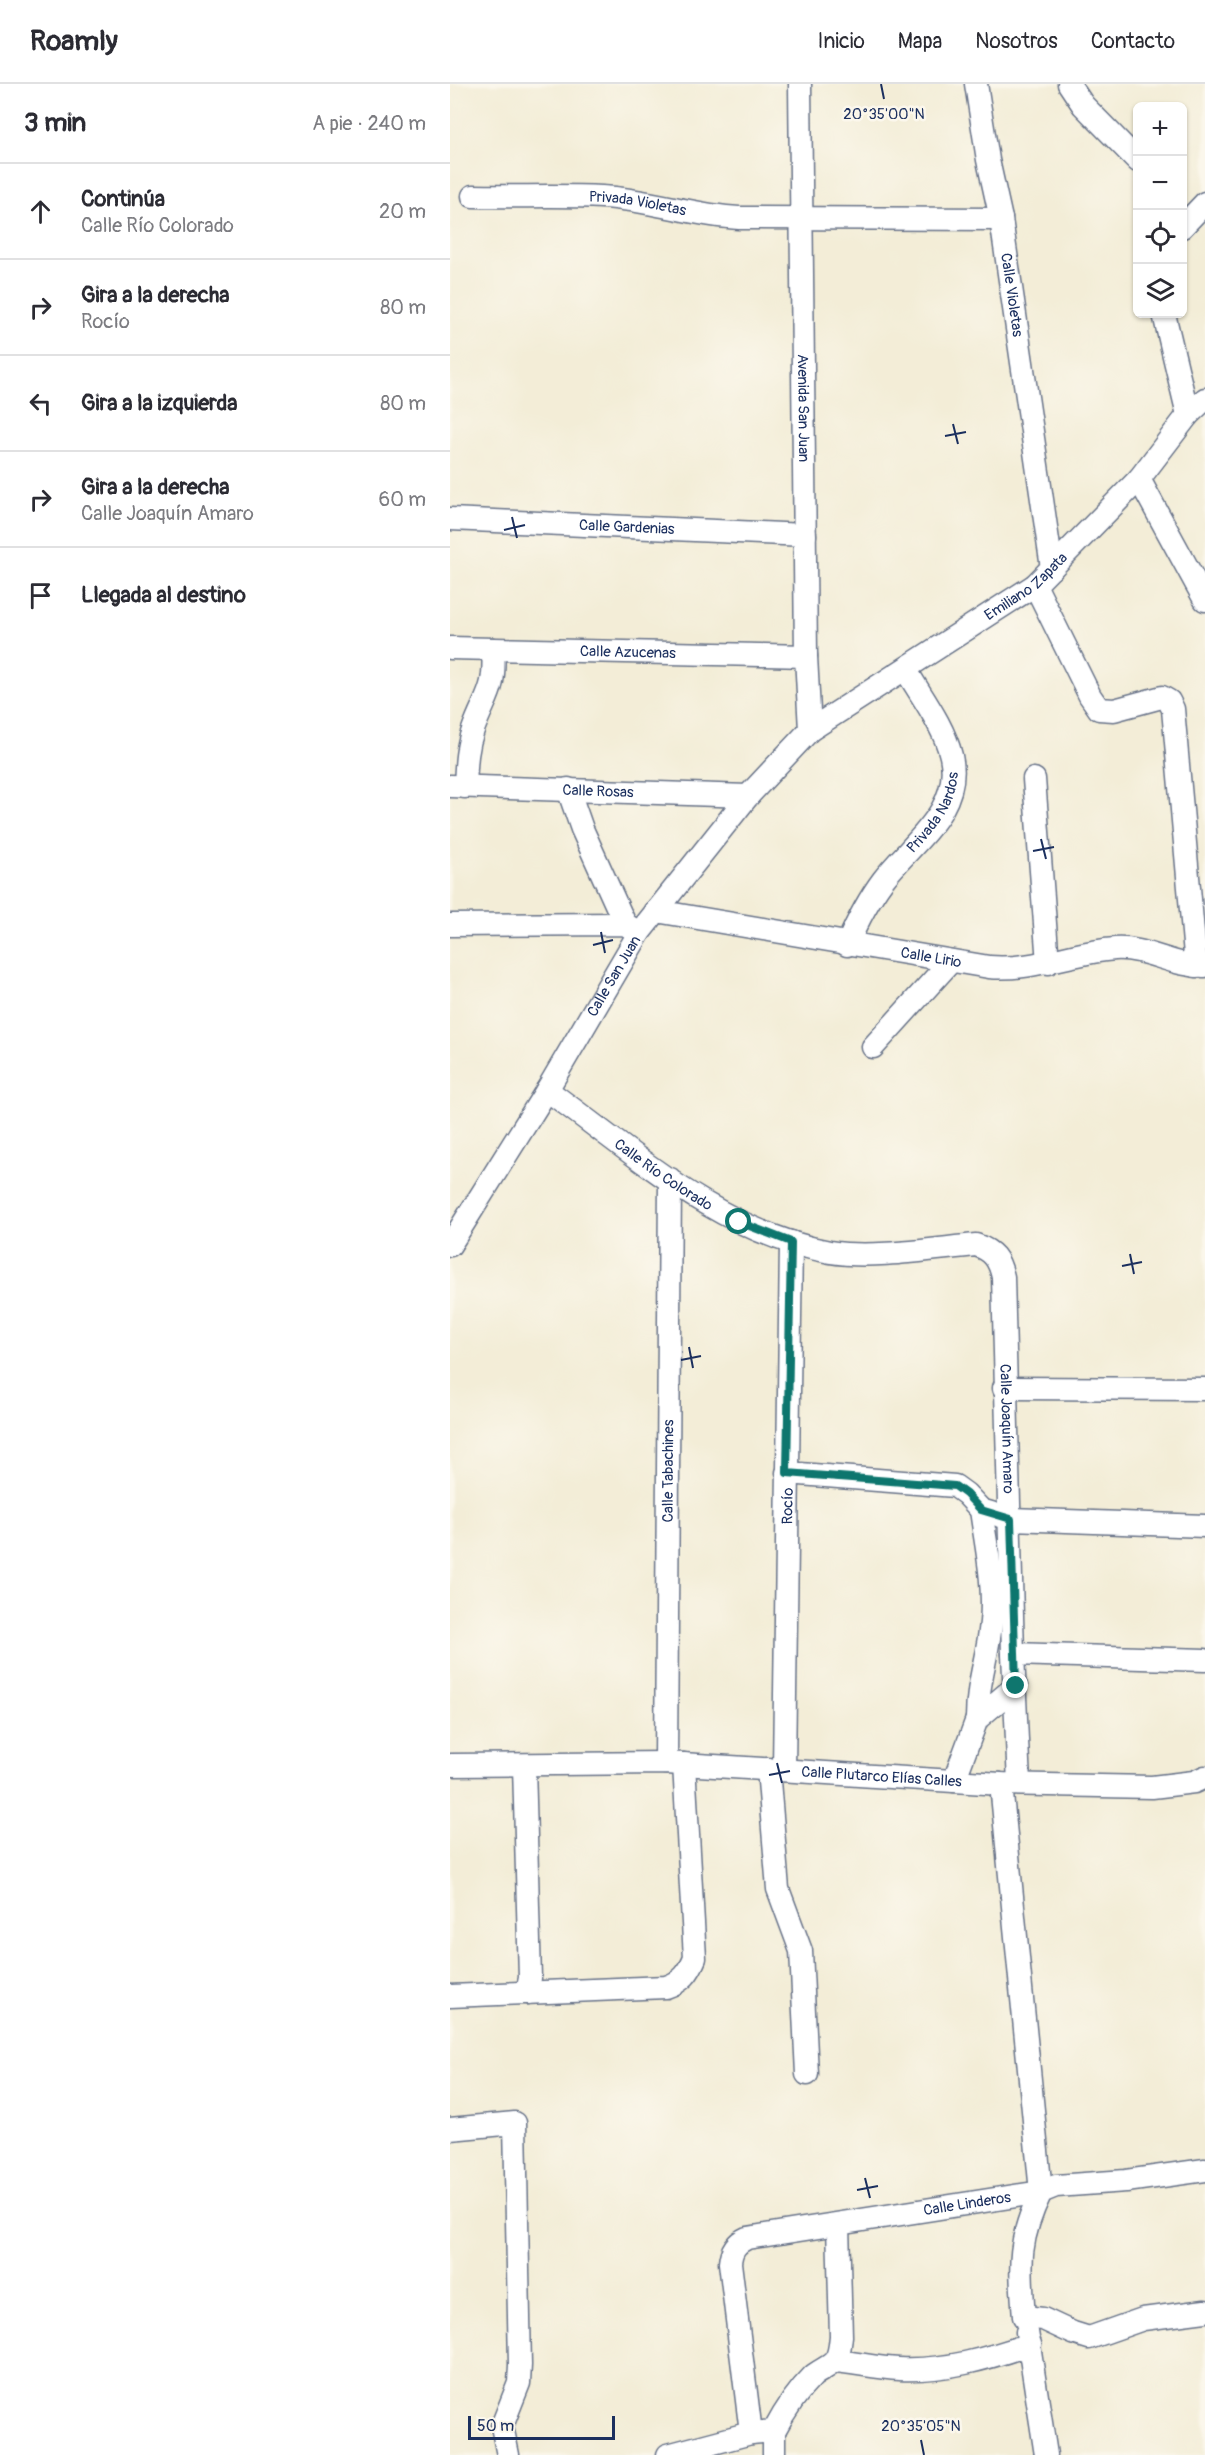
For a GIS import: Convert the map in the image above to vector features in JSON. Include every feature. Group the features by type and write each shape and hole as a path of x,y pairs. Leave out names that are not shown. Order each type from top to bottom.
{"street":[{"name":"Avenida San Juan","path":"800,84 806,656 810,730"},
{"name":"Calle Violetas","path":"976,84 987,160 1001,219 1052,568"},
{"path":"1069,84 1083,105 1133,157"},
{"name":"Privada Violetas","path":"472,196 601,196 659,204 711,217 802,219"},
{"path":"1187,203 1205,201"},
{"path":"1187,221 1205,201"},
{"path":"802,219 1001,219"},
{"path":"1165,318 1188,415"},
{"name":"Emiliano Zapata","path":"810,730 1035,585 1139,479 1188,415 1205,399"},
{"path":"1139,479 1205,600"},
{"name":"Calle Gardenias","path":"450,519 805,535"},
{"path":"1035,585 1094,704 1099,709 1114,710 1155,698 1169,701 1175,719 1201,966"},
{"name":"Calle Azucenas","path":"450,648 806,656"},
{"path":"454,786 466,758 473,729 492,688 493,649"},
{"name":"Privada Nardos","path":"847,945 873,894 945,808 950,792 951,757 944,739 906,670"},
{"name":"Calle San Juan","path":"450,1245 547,1090 632,928 656,911 748,796 810,730"},
{"path":"1034,779 1048,963"},
{"name":"Calle Rosas","path":"454,786 748,796"},
{"path":"450,925 632,928 582,829 568,789"},
{"name":"Calle Lirio","path":"656,911 847,945 1007,969 1116,949 1201,966"},
{"path":"873,1047 951,961"},
{"name":"Calle Río Colorado","path":"547,1090 712,1209 791,1242 831,1252 858,1254 976,1245 988,1249 996,1256"},
{"name":"Calle Tabachines","path":"527,1993 666,1987 684,1978 695,1958 675,1763 670,1179"},
{"name":"Rocío","path":"791,1242 787,1473 776,1770 778,1888 801,1951 807,2074"},
{"name":"Calle Joaquín Amaro","path":"996,1256 1003,1277 1013,1654 1016,1686 1010,1784 1041,2192"},
{"path":"1005,1388 1205,1389"},
{"path":"787,1473 955,1486 981,1510 1011,1519 1205,1526"},
{"path":"954,1781 976,1719 977,1690 989,1646 992,1618 981,1510"},
{"path":"1013,1654 1205,1660"},
{"path":"976,1719 1016,1686"},
{"name":"Calle Plutarco Elías Calles","path":"450,1765 675,1763 1010,1784 1152,1787 1194,1782 1205,1777"},
{"path":"450,1996 527,1993 530,1978 524,1766"},
{"path":"450,2129 515,2123 520,2366 519,2383 502,2426 508,2455"},
{"name":"Calle Linderos","path":"751,2433 731,2255 739,2241 1041,2192 1056,2186 1126,2181 1205,2170"},
{"path":"1041,2192 1027,2220 1021,2243 1020,2268 1024,2318 1030,2344 1046,2455"},
{"path":"774,2455 774,2430 787,2406 820,2370 835,2361 840,2350 838,2225"},
{"path":"1024,2318 1044,2319 1073,2334 1089,2338 1143,2319 1205,2311"},
{"path":"835,2361 898,2369 919,2369 976,2363 1030,2344"},
{"path":"668,2455 751,2433 774,2430"}],"route":[{"path":"739,1222 791,1242 787,1473 955,1486 981,1510 1011,1519 1013,1654 1016,1686"}]}
